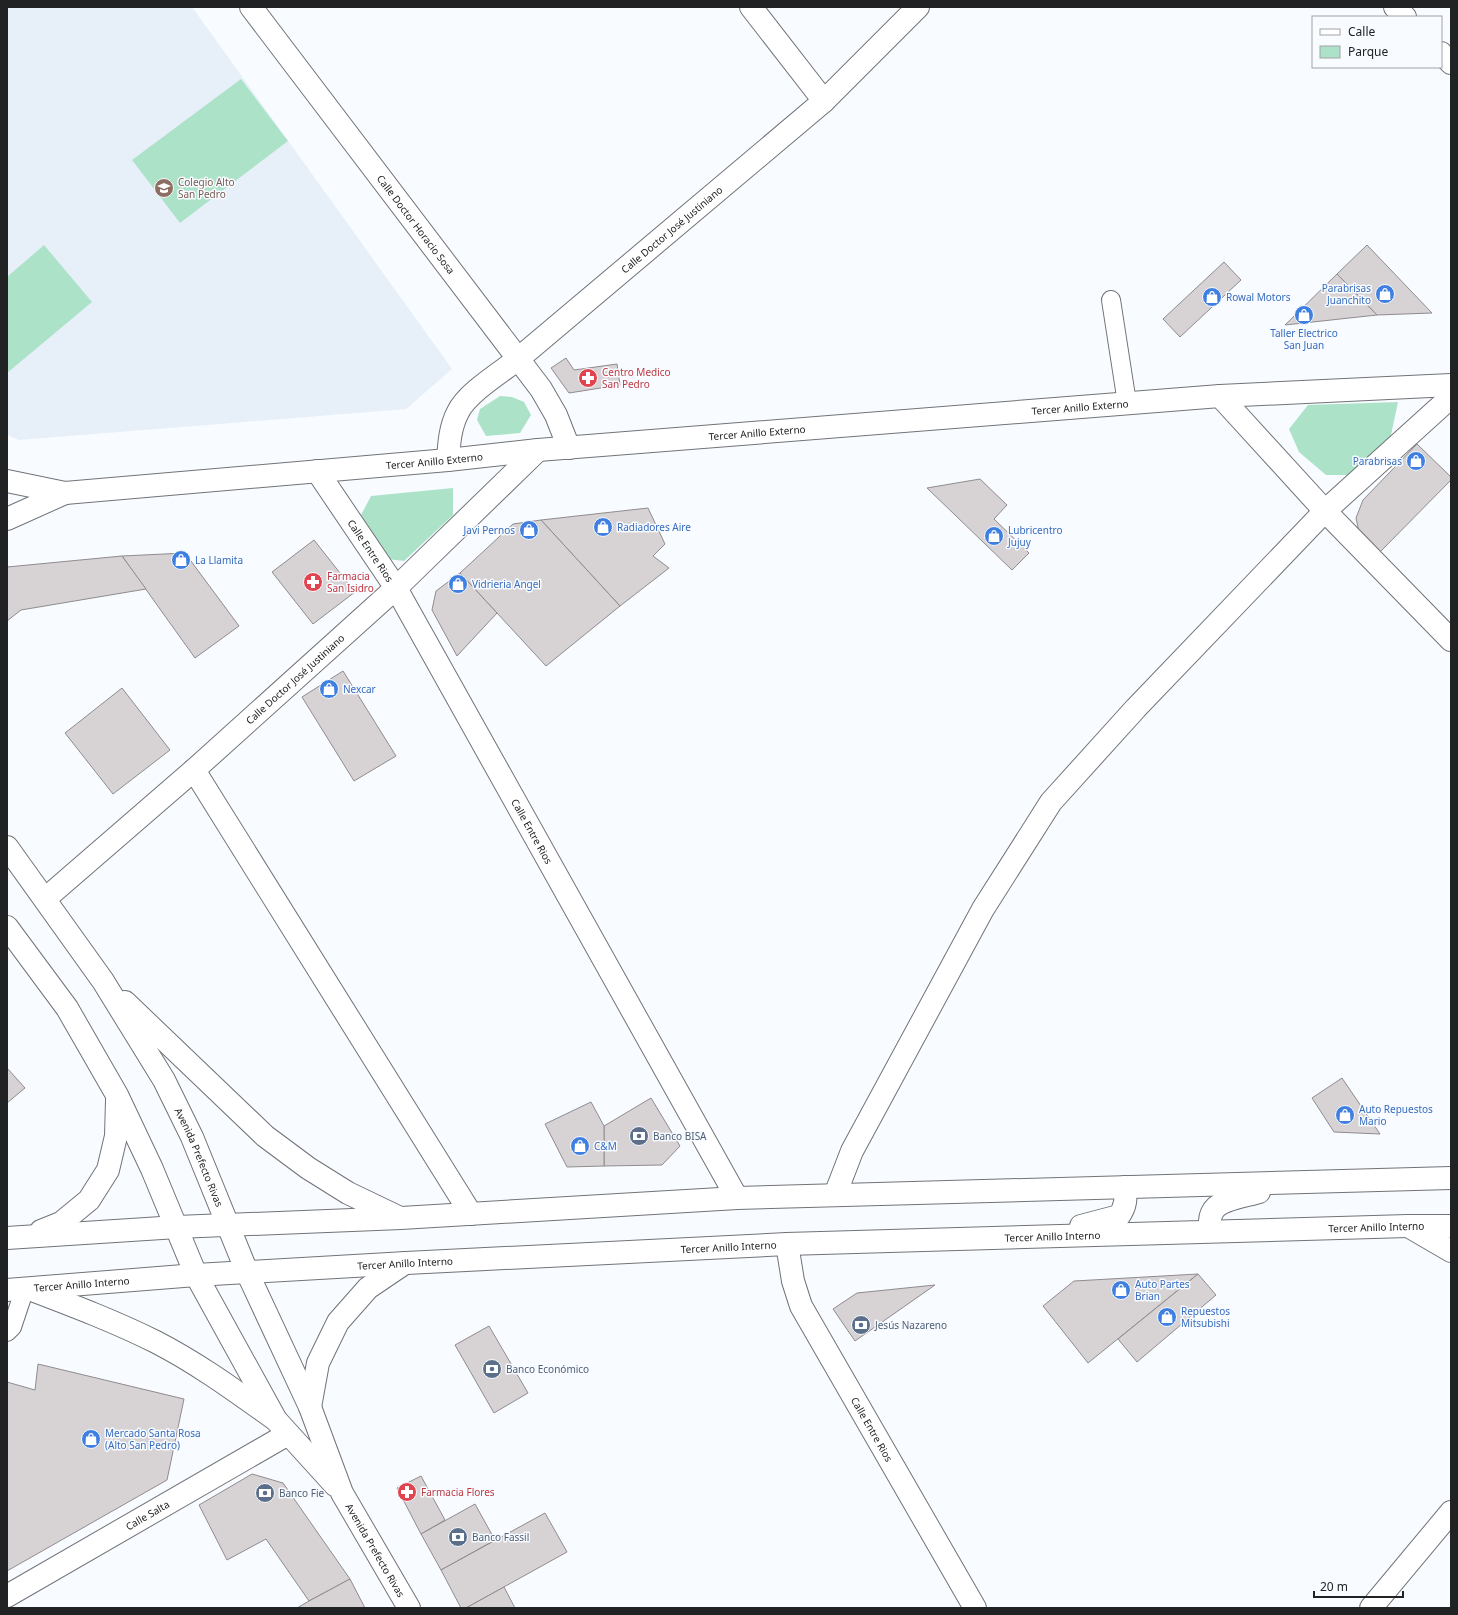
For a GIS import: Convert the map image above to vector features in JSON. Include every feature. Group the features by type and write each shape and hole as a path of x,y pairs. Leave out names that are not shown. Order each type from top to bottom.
{"street":[{"name":"Calle Doctor Horacio Sosa","path":"251,7 541,389 556,415 569,448"},
{"path":"751,7 824,101"},
{"name":"Calle Doctor José Justiniano","path":"448,460 450,436 457,413 465,400 518,359 824,101 918,7"},
{"path":"1395,7 1404,16"},
{"path":"1442,54 1451,63"},
{"name":"Tercer Anillo Externo","path":"7,481 65,493 448,460 538,450 1127,403 1220,396 1451,385"},
{"path":"1220,396 1325,512 1451,640"},
{"path":"835,1195 852,1151 983,909 1051,802 1136,708 1325,512 1451,397"},
{"name":"Calle Doctor José Justiniano","path":"45,899 194,770 396,588 538,450"},
{"name":"Calle Entre Rios","path":"317,471 396,588 737,1198"},
{"name":"Tercer Anillo Externo","path":"7,519 65,493"},
{"path":"194,770 471,1214"},
{"name":"Avenida Prefecto Rivas","path":"7,847 103,981 164,1080 192,1137 247,1272 310,1407 342,1493 409,1608"},
{"name":"Avenida Prefecto Rivas","path":"7,927 67,1008 117,1095 152,1169 196,1275 282,1427 342,1493"},
{"path":"103,981 266,1136 308,1168 348,1193 401,1218"},
{"path":"28,1236 61,1222 89,1200 108,1170 116,1136 117,1095"},
{"path":"7,1238 177,1227 401,1218 737,1198 1451,1178"},
{"path":"1210,1231 1212,1211 1219,1204 1297,1183"},
{"path":"1044,1236 1119,1216 1124,1209 1126,1199 1125,1187"},
{"path":"1408,1226 1451,1251"},
{"name":"Tercer Anillo Interno","path":"16,1289 247,1272 787,1244 1210,1231 1451,1226"},
{"name":"Calle Entre Rios","path":"787,1244 793,1281 801,1306 975,1608"},
{"path":"310,1407 318,1363 338,1322 368,1288 406,1263"},
{"path":"16,1289 92,1312 157,1342 218,1379 282,1427"},
{"name":"Calle Salta","path":"7,1596 282,1427"},
{"path":"1371,1608 1451,1512"}],"lane":[{"path":"1111,300 1127,403"},
{"path":"7,1332 12,1327 16,1289"}],"shaded area":[{"name":"Colegio Alto San Pedro","path":"7,7 192,7 452,369 406,409 19,440 7,435"}],"green space":[{"path":"241,79 288,141 180,223 132,160"},
{"path":"44,245 92,302 7,373 7,277"},
{"path":"500,396 512,397 524,402 531,415 520,433 486,436 477,420 480,409"},
{"path":"1398,402 1391,435 1372,456 1349,475 1326,475 1299,452 1289,429 1308,405"},
{"path":"453,488 453,515 404,561 387,559 361,515 371,496"}],"building":[{"name":"Parabrisas Juanchito","path":"1367,245 1432,313 1377,315 1337,274"},
{"path":"1224,262 1241,280 1180,337 1163,319"},
{"path":"1337,274 1377,315 1285,325"},
{"name":"Centro Medico San Pedro","path":"566,358 574,370 617,364 620,385 569,393 551,368"},
{"path":"1417,444 1451,477 1451,480 1380,552 1359,532 1356,518 1363,500"},
{"name":"Lubricentro Jujuy","path":"980,479 1007,505 994,519 1029,553 1012,570 927,488"},
{"path":"648,508 665,544 653,556 669,568 620,606 541,520"},
{"path":"541,520 620,606 546,666 460,573 513,524"},
{"name":"Farmacia San Isidro","path":"314,540 355,592 313,624 272,572"},
{"path":"185,553 239,626 195,658 122,556"},
{"path":"122,556 146,589 21,610 7,621 7,567"},
{"path":"460,573 497,613 457,656 432,610 436,591"},
{"path":"343,671 396,756 354,781 302,697"},
{"path":"122,688 170,750 113,794 65,733"},
{"path":"7,1068 25,1088 7,1103"},
{"name":"Auto Repuestos Mario","path":"1342,1078 1380,1134 1334,1132 1312,1098"},
{"name":"Banco BISA","path":"651,1098 680,1146 662,1165 604,1166 604,1126"},
{"name":"C&M","path":"591,1102 604,1126 604,1166 567,1167 545,1124"},
{"path":"1198,1274 1088,1363 1043,1306 1074,1281"},
{"name":"Repuestos Mitsubishi","path":"1198,1274 1216,1295 1137,1362 1118,1339"},
{"name":"Jesús Nazareno","path":"935,1285 855,1341 833,1309 857,1293"},
{"name":"Banco Económico","path":"489,1326 528,1393 494,1413 455,1345"},
{"name":"Mercado Santa Rosa (Alto San Pedro)","path":"38,1364 184,1399 167,1480 7,1571 7,1382 35,1390"},
{"path":"252,1474 283,1483 350,1579 309,1601 266,1539 227,1560 199,1505"},
{"path":"421,1476 445,1520 421,1534 397,1488"},
{"name":"Banco Fassil","path":"475,1504 495,1540 441,1570 421,1534"},
{"path":"545,1513 567,1552 466,1608 461,1608 441,1570"},
{"path":"350,1579 365,1608 297,1608 309,1601"},
{"path":"504,1587 515,1608 466,1608"}],"place":[{"name":"Colegio Alto San Pedro","path":"164,188"},
{"name":"Parabrisas Juanchito","path":"1385,294"},
{"name":"Rowal Motors","path":"1212,297"},
{"name":"Taller Electrico San Juan","path":"1304,315"},
{"name":"Centro Medico San Pedro","path":"588,378"},
{"name":"Parabrisas","path":"1416,461"},
{"name":"Radiadores Aire","path":"603,527"},
{"name":"Javi Pernos","path":"529,530"},
{"name":"Lubricentro Jujuy","path":"994,536"},
{"name":"La Llamita","path":"181,560"},
{"name":"Farmacia San Isidro","path":"313,582"},
{"name":"Vidrieria Angel","path":"458,584"},
{"name":"Nexcar","path":"329,689"},
{"name":"Auto Repuestos Mario","path":"1345,1115"},
{"name":"Banco BISA","path":"639,1136"},
{"name":"C&M","path":"580,1146"},
{"name":"Auto Partes Brian","path":"1121,1290"},
{"name":"Repuestos Mitsubishi","path":"1167,1317"},
{"name":"Jesús Nazareno","path":"861,1325"},
{"name":"Banco Económico","path":"492,1369"},
{"name":"Mercado Santa Rosa (Alto San Pedro)","path":"91,1439"},
{"name":"Farmacia Flores","path":"407,1492"},
{"name":"Banco Fie","path":"265,1493"},
{"name":"Banco Fassil","path":"458,1537"}]}
